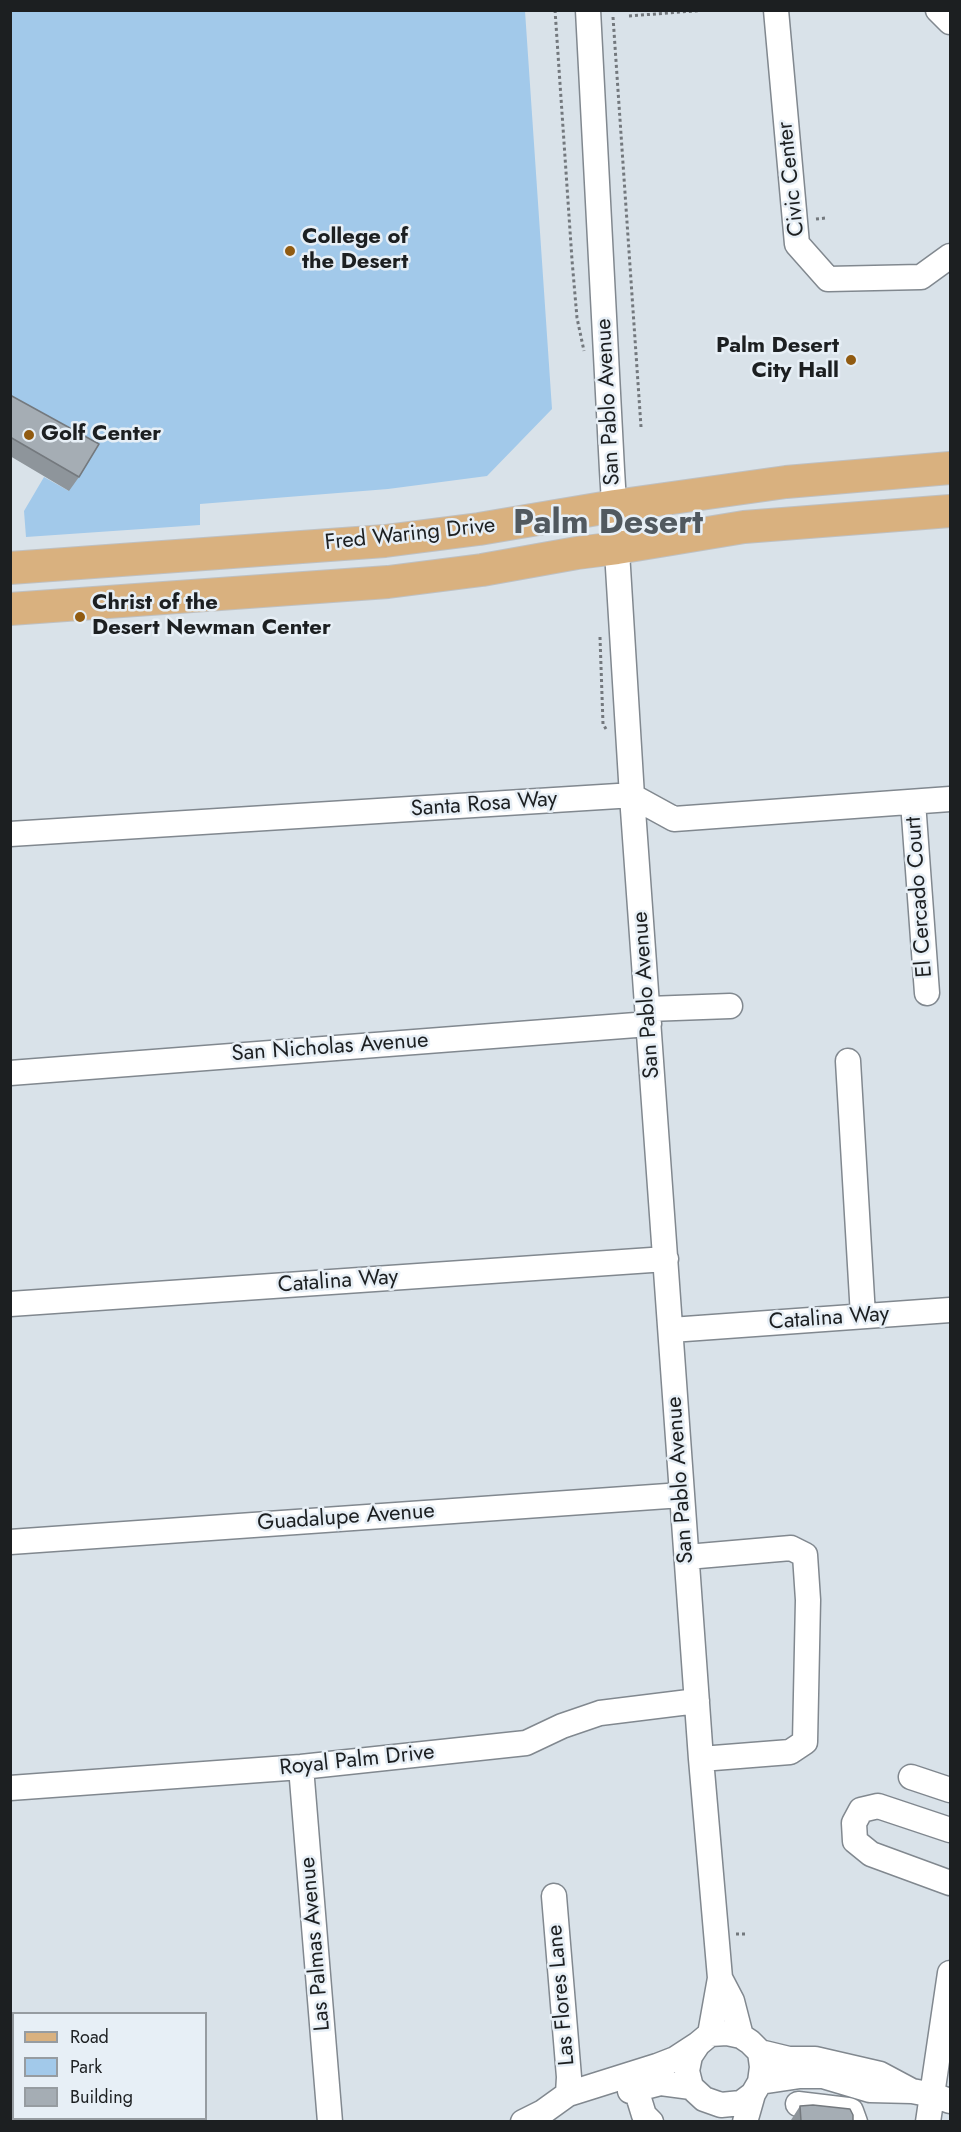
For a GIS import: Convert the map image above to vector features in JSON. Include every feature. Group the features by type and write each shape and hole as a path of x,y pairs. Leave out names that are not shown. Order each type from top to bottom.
{"main road":[{"name":"Fred Waring Drive","path":"10,568 385,541 479,529 615,506 786,482 951,468"},
{"name":"Fred Waring Drive","path":"10,609 388,582 461,573 744,527 951,511"}],"street":[{"name":"San Pablo Avenue","path":"588,10 632,796 701,1759 720,1978 704,2039 690,2056 687,2071 701,2102"},
{"name":"Civic Center","path":"776,10 796,244 828,279 921,277 951,256"},
{"path":"938,10 951,22"},
{"path":"632,796 674,819 951,799"},
{"name":"Santa Rosa Way","path":"10,834 632,796"},
{"name":"El Cercado Court","path":"913,802 927,993"},
{"name":"San Nicholas Avenue","path":"10,1073 649,1016 730,1006"},
{"path":"848,1061 863,1316"},
{"name":"Catalina Way","path":"10,1304 666,1259"},
{"name":"Catalina Way","path":"671,1330 951,1310"},
{"name":"Guadalupe Avenue","path":"10,1542 682,1495"},
{"path":"687,1557 791,1548 806,1555 808,1600 805,1742 790,1752 701,1759"},
{"name":"Royal Palm Drive","path":"10,1788 301,1767 526,1743 562,1726 600,1713 697,1701"},
{"name":"Las Palmas Avenue","path":"301,1767 330,2121"},
{"path":"911,1778 951,1790"},
{"path":"951,1830 878,1806 861,1810 854,1823 855,1841 871,1854 951,1883"},
{"name":"Las Flores Lane","path":"554,1896 569,2077 568,2094"},
{"path":"928,2121 951,1973"},
{"name":"San Pablo Avenue","path":"720,1978 732,2001 741,2036"},
{"path":"537,2118 568,2094 657,2066 675,2059 704,2039 727,2033 741,2036 760,2052 789,2059 814,2059 880,2074 932,2096"},
{"path":"745,2121 762,2067 760,2052"},
{"path":"537,2118 661,2083 701,2102 721,2105 741,2103 757,2088 800,2076 823,2076 884,2091 932,2096"},
{"path":"798,2104 852,2116 856,2085"},
{"path":"636,2089 644,2115 651,2121"}],"path":[{"path":"555,10 574,283 577,318 584,351"},
{"path":"629,16 707,10"},
{"path":"613,17 641,426"}],"green space":[{"name":"College of the Desert","path":"11,11 525,11 552,409 487,476 388,489 200,504 200,525 26,537 24,511 44,477 69,491 11,414"}],"building":[{"path":"10,395 99,444 79,477 10,437"},
{"path":"800,2106 850,2109 853,2121 801,2121"}],"place":[{"name":"College of the Desert","path":"290,251"},
{"name":"Palm Desert City Hall","path":"851,360"},
{"name":"Golf Center","path":"29,435"},
{"name":"Christ of the Desert Newman Center","path":"80,617"}],"district":[{"name":"Palm Desert","path":"608,525"}]}
